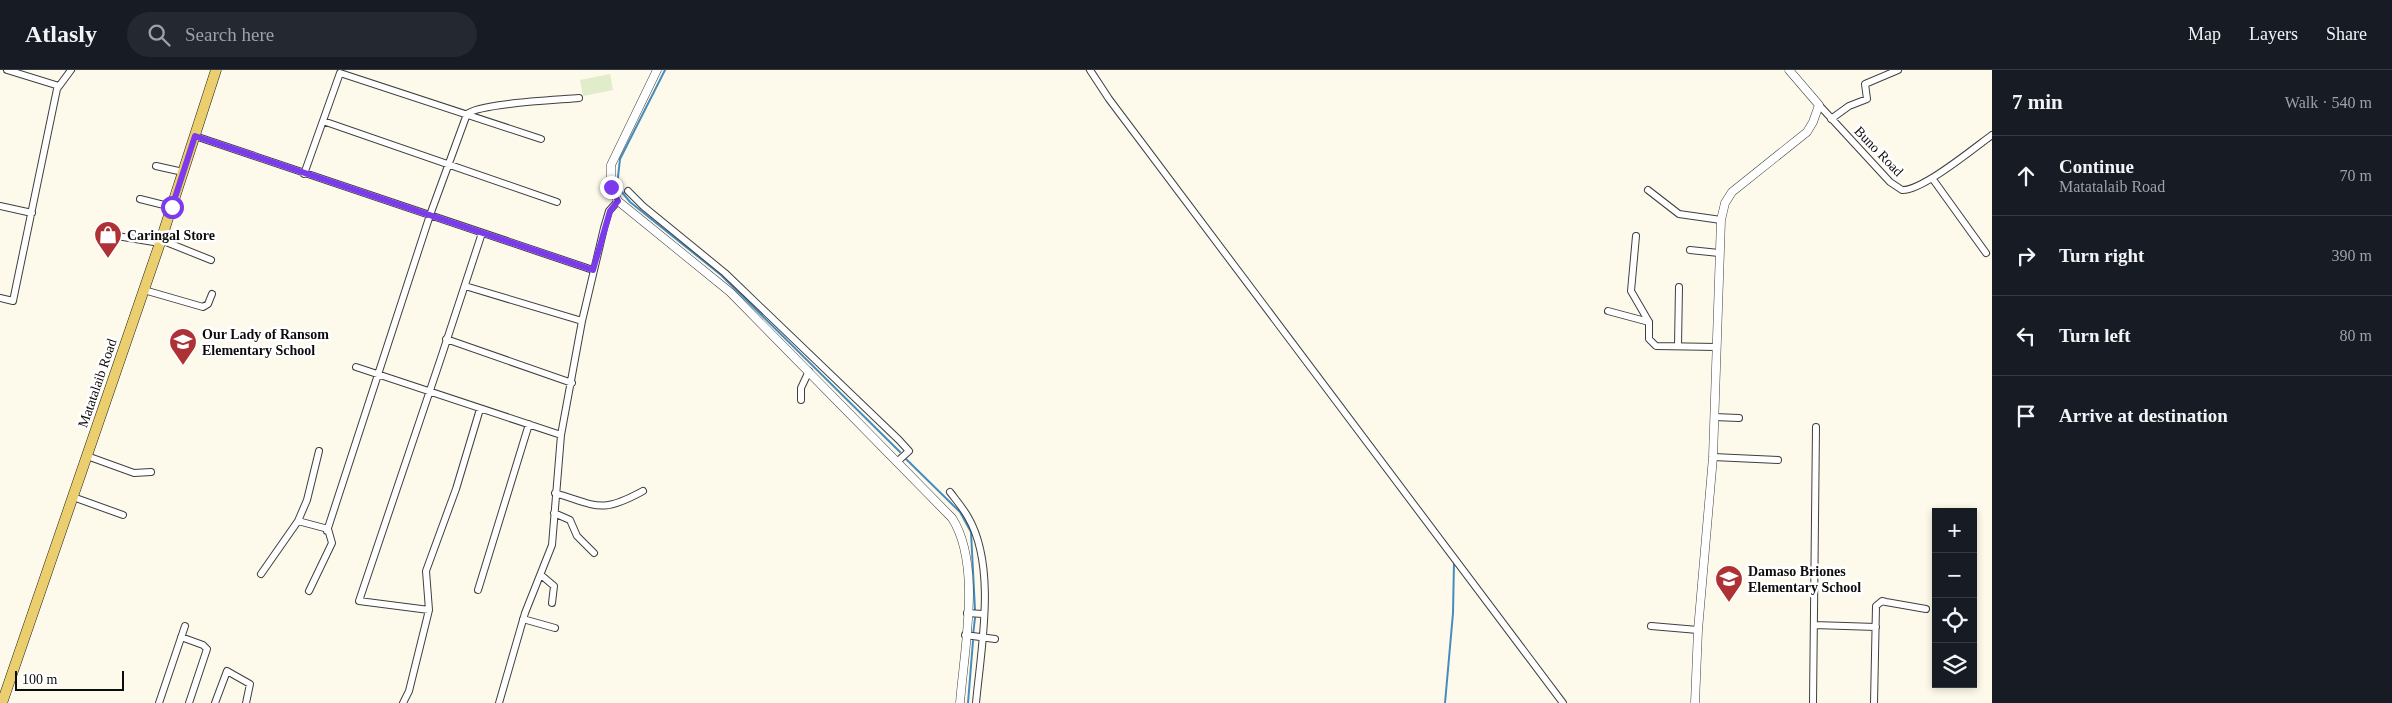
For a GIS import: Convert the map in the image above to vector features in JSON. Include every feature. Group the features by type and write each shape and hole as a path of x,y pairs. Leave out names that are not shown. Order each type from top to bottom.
{"main road":[{"name":"Matatalaib Road","path":"2,703 4,684 73,497 161,241 216,70"}],"street":[{"path":"7,70 59,86"},
{"path":"0,298 14,302 59,86 71,70"},
{"path":"657,70 653,82 611,165 611,187 618,201 714,278 809,371 944,508 961,533 969,572 960,703"},
{"path":"1090,70 1115,106 1563,703"},
{"name":"Buno Road","path":"1789,70 1819,105 1898,188 1908,190 1932,178 1992,135"},
{"path":"1832,119 1851,105 1858,104 1867,99 1865,84 1898,70"},
{"path":"304,174 339,74 342,73 541,138"},
{"path":"309,591 332,543 328,530 430,215 468,114 472,110 502,105 579,98"},
{"path":"1695,703 1698,630 1713,458 1721,220 1725,203 1732,192 1807,132 1819,105"},
{"path":"323,121 557,202"},
{"path":"195,136 593,270"},
{"path":"156,166 183,172"},
{"path":"1932,178 1986,254"},
{"path":"1648,190 1679,214 1721,220"},
{"path":"628,192 725,273 899,440 909,451 898,461"},
{"path":"140,199 172,207"},
{"path":"499,703 523,619 552,545 561,435 582,321 593,270 610,211 618,201"},
{"path":"0,206 32,213"},
{"path":"429,610 359,600 430,394 446,339 482,233"},
{"path":"117,236 161,241 211,260"},
{"path":"1636,236 1631,291 1649,322 1649,339 1652,344 1656,346 1717,347"},
{"path":"1690,250 1719,253"},
{"path":"465,286 582,321"},
{"path":"1678,345 1679,287"},
{"path":"144,290 203,307 208,304 212,294"},
{"path":"1608,312 1649,322"},
{"path":"446,339 572,383"},
{"path":"356,367 380,374 430,394 480,408 561,435"},
{"path":"801,400 801,388 809,371"},
{"path":"404,703 409,691 429,610 426,571 456,489 480,408"},
{"path":"1714,417 1739,418"},
{"path":"478,590 529,424"},
{"path":"1813,703 1816,427"},
{"path":"261,574 298,520 306,500 319,450"},
{"path":"87,456 134,473 151,472"},
{"path":"1713,458 1778,460"},
{"path":"555,493 596,506 608,507 643,491"},
{"path":"950,492 969,517 980,548 984,584 982,637 976,703"},
{"path":"73,497 123,515"},
{"path":"554,513 570,520 577,536 594,553"},
{"path":"298,520 328,530"},
{"path":"541,575 554,586 552,604"},
{"path":"1874,703 1876,606 1882,602 1926,609"},
{"path":"967,613 983,614"},
{"path":"523,619 555,628"},
{"path":"1814,625 1876,627"},
{"path":"160,703 185,626"},
{"path":"1651,626 1698,630"},
{"path":"965,635 995,638"},
{"path":"181,637 204,645 207,649 189,703"},
{"path":"215,703 226,670 250,684 246,703"}],"green space":[{"path":"610,74 613,90 583,96 580,80"}],"waterway":[{"path":"665,70 620,159 617,186 630,202 721,275 900,452"},
{"path":"906,459 960,512 971,532 975,610"},
{"path":"1445,703 1453,613 1454,562"},
{"path":"973,635 975,618"},
{"path":"968,703 973,641"}],"place":[{"name":"Caringal Store","path":"108,259"},
{"name":"Our Lady of Ransom Elementary School","path":"183,366"},
{"name":"Damaso Briones Elementary School","path":"1729,603"}],"route":[{"path":"172,207 195,136 593,270 610,211 618,201 611,187"}]}
